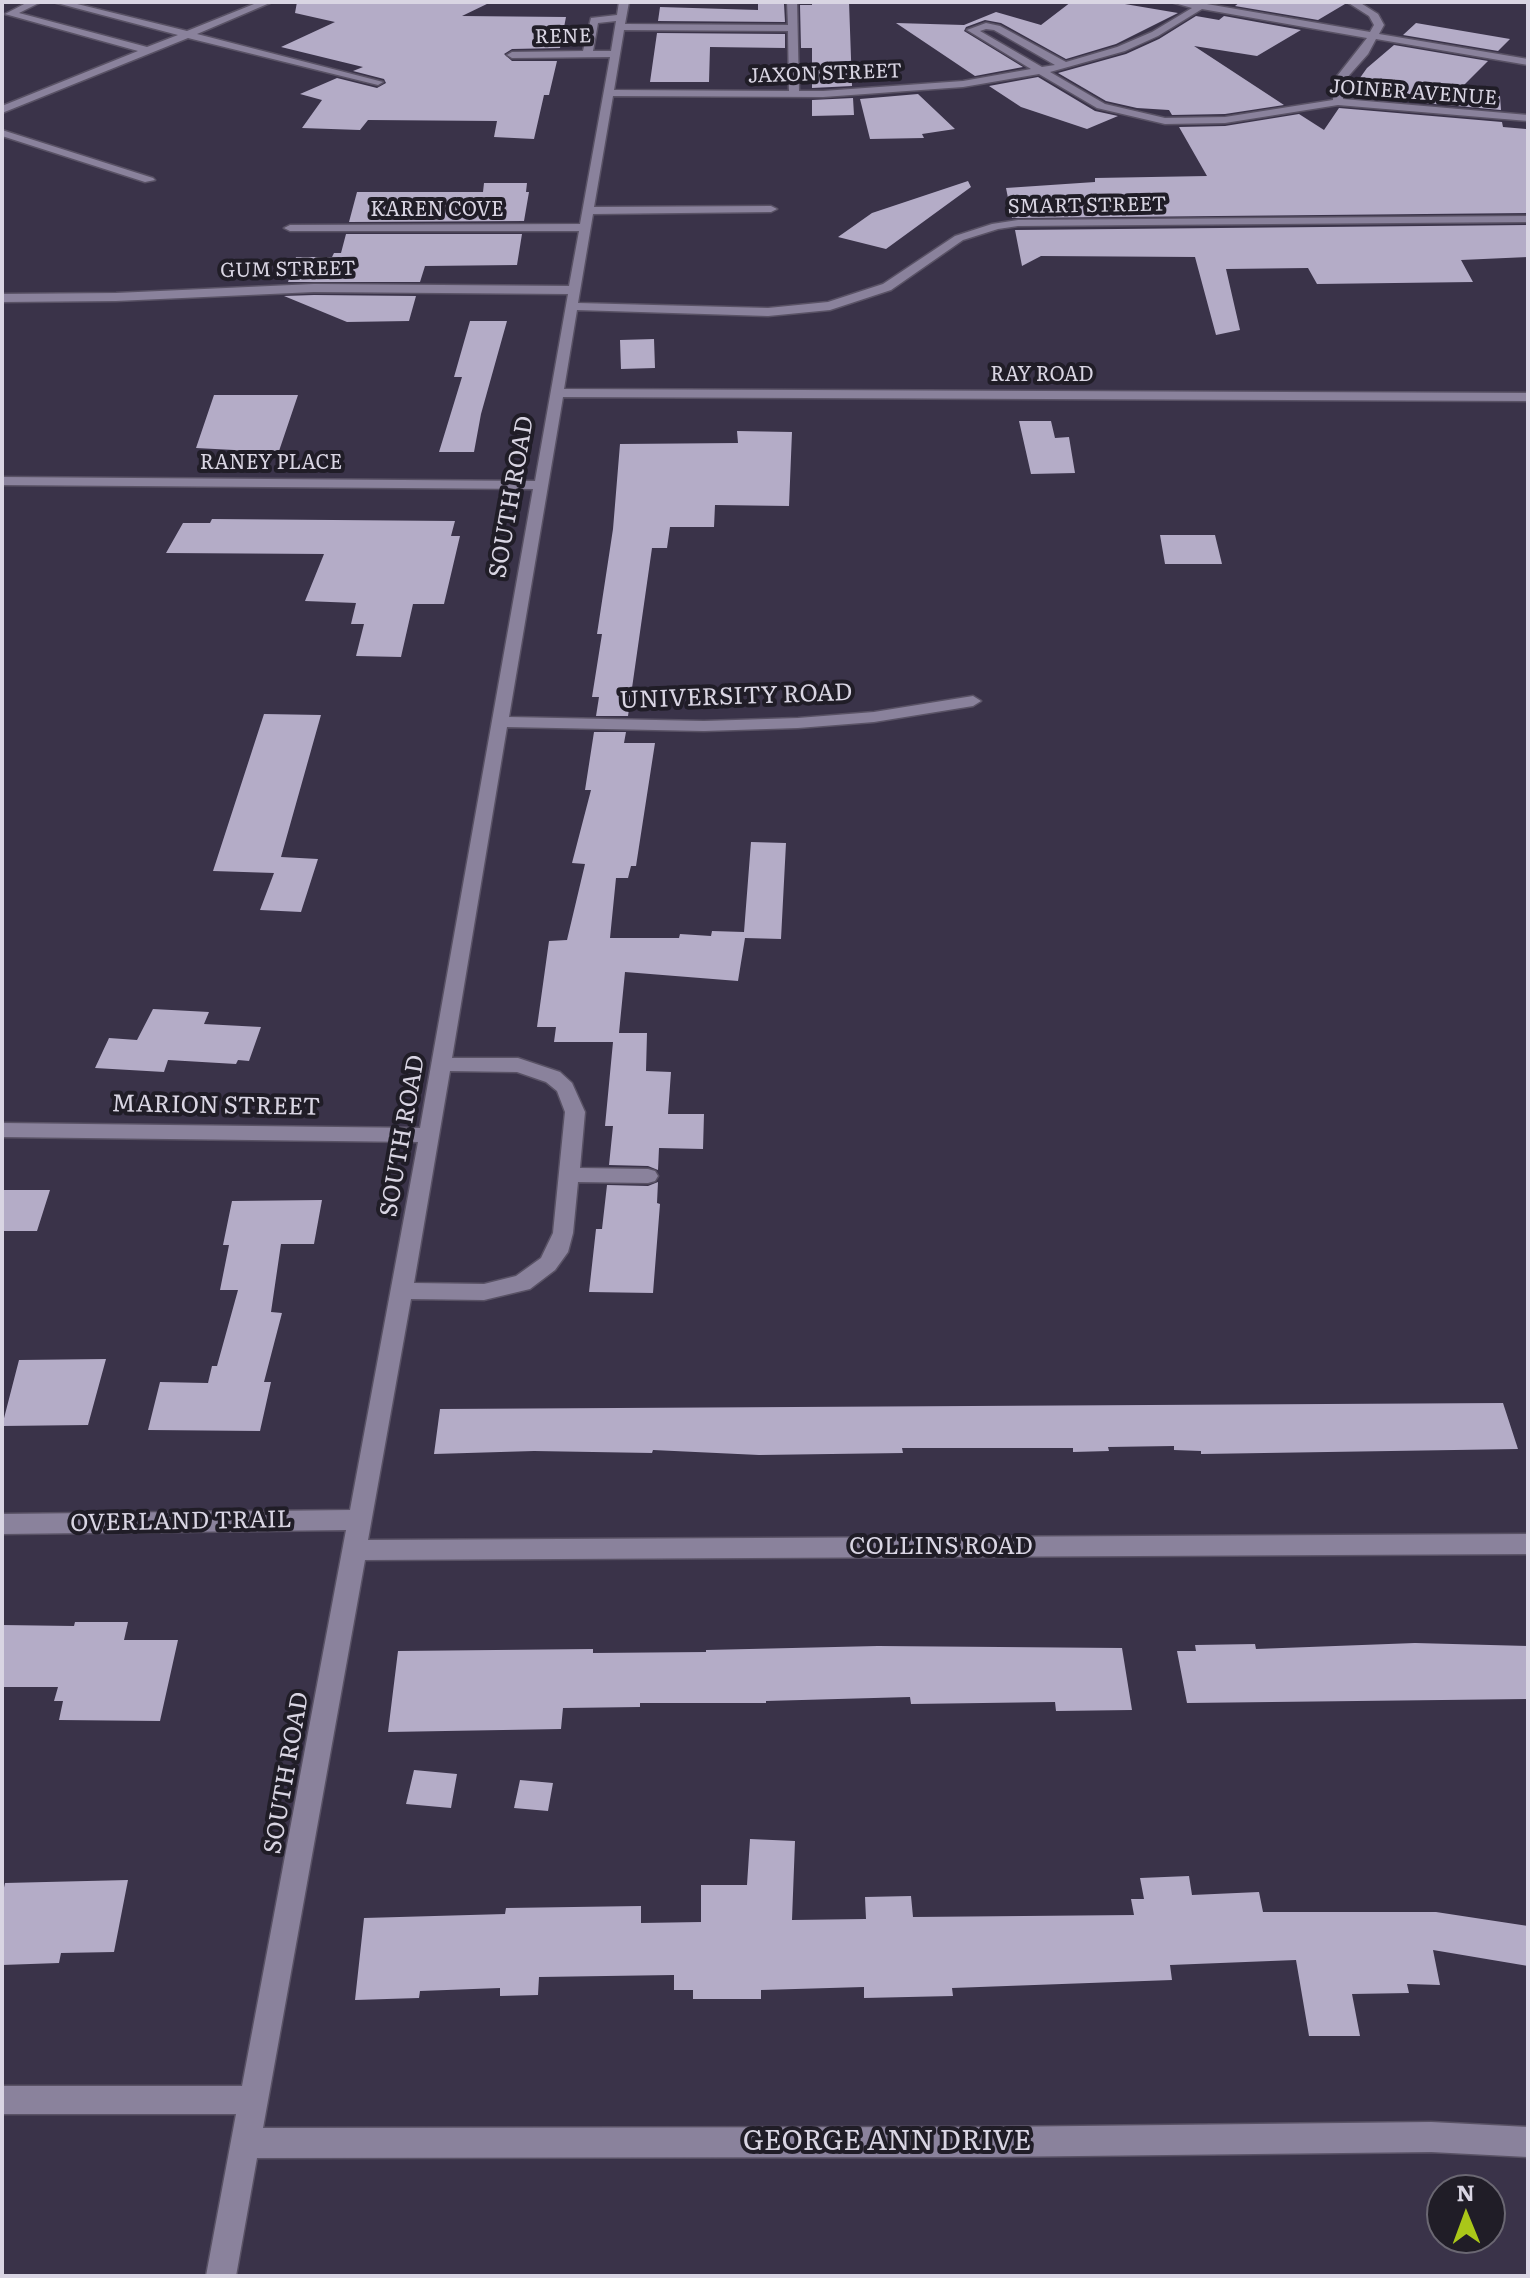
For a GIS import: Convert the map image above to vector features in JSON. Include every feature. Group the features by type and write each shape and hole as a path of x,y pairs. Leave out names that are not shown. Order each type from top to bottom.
{"street":[{"path":"36,2 10,14 149,51"},
{"path":"58,2 378,82"},
{"path":"2,110 267,2"},
{"path":"792,2 794,94"},
{"path":"1176,2 1528,62"},
{"path":"1338,102 1339,80 1379,25 1373,14 1352,2"},
{"name":"JAXON STREET","path":"608,93 794,94 907,90 1065,66 1121,49 1155,34 1201,6"},
{"path":"587,54 594,20 621,10 793,28"},
{"name":"SOUTH ROAD","path":"221,2276 402,1291 621,10"},
{"path":"1041,70 1030,67 972,30 986,26 997,28 1065,66"},
{"name":"RENE","path":"512,55 615,54"},
{"name":"JOINER AVENUE","path":"1041,70 1114,111 1181,123 1225,120 1338,102 1528,118"},
{"path":"2,133 149,180"},
{"name":"KAREN COVE","path":"290,228 586,219 771,209"},
{"name":"SMART STREET","path":"573,298 768,312 830,306 887,287 959,238 996,226 1018,223 1528,219"},
{"name":"GUM STREET","path":"2,298 116,297 314,288 573,298"},
{"name":"RAY ROAD","path":"557,393 1528,397"},
{"name":"RANEY PLACE","path":"2,481 541,485"},
{"name":"UNIVERSITY ROAD","path":"500,722 689,726 798,723 874,717 973,701"},
{"path":"402,1291 484,1292 522,1283 535,1276 557,1252 563,1233 575,1112 572,1098 559,1082 537,1070 518,1065 441,1064"},
{"name":"MARION STREET","path":"2,1130 429,1135"},
{"path":"569,1175 648,1176"},
{"name":"OVERLAND TRAIL","path":"2,1524 359,1520"},
{"name":"COLLINS ROAD","path":"354,1550 1528,1544"},
{"path":"2,2100 253,2100"},
{"name":"GEORGE ANN DRIVE","path":"246,2143 960,2142 1431,2137 1528,2142"}],"building":[{"path":"297,2 491,2 462,16 566,17 560,48 512,49 504,54 512,61 557,61 549,95 544,95 534,139 494,137 497,121 368,120 360,130 302,128 322,100 300,94 337,78 377,88 386,83 384,79 353,71 363,67 281,47 335,22 295,13"},
{"path":"812,2 849,2 852,86 812,88 812,48 801,48 800,5 812,5"},
{"path":"1071,2 1113,2 1178,13 1116,44 1066,59 1001,23 985,20 966,27 964,31 1023,67 975,76 896,23 964,25 996,12 1041,25"},
{"path":"1240,2 1345,4 1318,20 1235,6"},
{"path":"758,4 784,4 785,22 658,21 660,7 758,10"},
{"path":"1196,16 1219,20 1224,16 1301,30 1257,56 1194,46 1284,105 1225,114 1172,115 1169,110 1137,108 1106,101 1058,73 1126,54 1159,39"},
{"path":"1416,23 1510,39 1498,51 1403,35"},
{"path":"657,33 785,34 785,48 710,47 709,82 650,82"},
{"path":"1394,45 1488,61 1457,92 1500,96 1501,110 1347,96 1367,68"},
{"path":"1038,77 1095,111 1118,116 1087,129 1021,107 989,86"},
{"path":"918,94 955,129 922,134 924,138 870,139 860,99"},
{"path":"853,98 854,115 812,116 812,100"},
{"path":"1339,108 1502,122 1503,127 1526,129 1528,213 1012,218 1006,188 1095,182 1095,178 1207,176 1179,127 1225,126 1299,114 1324,130"},
{"path":"968,181 971,187 886,249 838,237 872,213"},
{"path":"484,183 527,183 526,192 529,192 524,221 349,222 357,192 483,192"},
{"path":"1528,225 1528,257 1461,260 1473,282 1317,284 1308,268 1226,269 1240,330 1216,335 1195,257 1041,256 1022,266 1015,230"},
{"path":"346,234 522,234 517,265 425,266 420,282 288,282 296,257 332,257 334,253 341,253"},
{"path":"284,296 416,296 409,321 347,322"},
{"path":"470,321 507,321 481,414 474,452 439,452 462,377 454,377"},
{"path":"654,339 655,368 621,369 620,340"},
{"path":"214,395 298,395 279,451 233,453 234,450 196,448"},
{"path":"1019,421 1051,421 1055,438 1069,437 1075,473 1031,474"},
{"path":"737,431 792,432 789,506 715,505 714,527 670,527 667,548 652,548 628,716 596,716 599,697 592,697 602,634 597,634 613,529 620,444 738,443"},
{"path":"212,519 455,521 451,536 460,536 444,604 413,604 401,657 356,656 364,624 351,624 356,603 305,601 324,554 166,553 183,523 210,523"},
{"path":"1160,535 1215,535 1222,564 1165,564"},
{"path":"264,714 321,715 281,857 318,859 301,912 260,910 274,873 213,871"},
{"path":"594,732 626,732 624,743 655,743 636,866 631,866 628,878 616,878 610,938 679,938 680,934 711,936 712,931 744,932 751,842 786,843 781,939 745,938 738,981 625,972 619,1033 647,1033 646,1071 671,1072 668,1114 704,1114 703,1149 659,1148 658,1170 648,1166 609,1165 613,1126 605,1126 613,1042 554,1042 556,1027 537,1027 549,941 567,940 585,864 572,863 591,790 585,790"},
{"path":"153,1009 209,1012 204,1024 261,1027 249,1061 238,1060 236,1064 168,1060 164,1072 95,1068 109,1038 137,1040"},
{"path":"658,1182 657,1203 660,1204 653,1293 589,1292 596,1229 602,1229 607,1185 648,1186"},
{"path":"2,1190 50,1190 37,1231 2,1231"},
{"path":"322,1200 314,1244 281,1244 271,1312 282,1313 264,1382 271,1382 260,1431 148,1430 160,1382 208,1383 212,1366 217,1366 238,1290 220,1290 229,1245 223,1245 232,1201"},
{"path":"106,1359 88,1425 2,1426 19,1360"},
{"path":"1503,1403 1518,1449 1201,1454 1201,1451 1174,1450 1174,1446 1108,1447 1109,1451 1073,1452 1073,1448 902,1448 903,1453 759,1455 653,1450 652,1453 534,1451 434,1454 440,1409"},
{"path":"75,1622 128,1622 124,1640 178,1640 160,1721 59,1720 63,1701 54,1701 58,1687 2,1687 2,1625 74,1626"},
{"path":"1415,1643 1528,1646 1528,1699 1187,1703 1177,1651 1196,1651 1195,1645 1255,1644 1256,1649"},
{"path":"878,1646 1122,1648 1132,1710 1056,1711 1055,1702 911,1704 910,1697 766,1703 640,1703 640,1707 563,1708 561,1729 388,1732 398,1651 593,1649 593,1653 706,1652"},
{"path":"414,1770 457,1774 451,1808 406,1804"},
{"path":"520,1780 553,1783 548,1811 514,1808"},
{"path":"750,1839 795,1841 792,1920 866,1919 865,1897 911,1896 913,1917 1134,1915 1131,1899 1144,1899 1140,1878 1189,1876 1192,1895 1259,1892 1263,1912 1436,1912 1528,1926 1528,1966 1433,1950 1440,1985 1407,1984 1409,1993 1352,1994 1360,2036 1309,2036 1296,1960 1170,1965 1172,1980 952,1988 953,1996 864,1998 864,1987 761,1990 761,1999 693,1999 693,1990 674,1990 674,1975 539,1977 538,1995 500,1996 500,1988 420,1991 419,1998 355,2000 364,1918 505,1914 506,1908 641,1906 641,1923 701,1922 701,1885 747,1885"},
{"path":"128,1880 114,1952 61,1953 59,1963 2,1965 2,1897 5,1883"}]}
